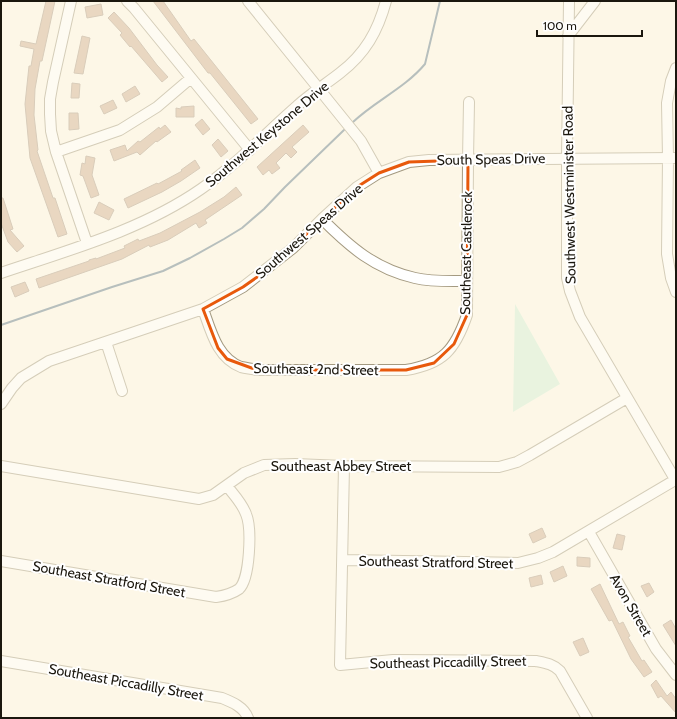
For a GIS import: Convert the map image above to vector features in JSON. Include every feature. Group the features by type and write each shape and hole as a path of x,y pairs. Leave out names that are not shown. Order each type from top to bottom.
{"street":[{"path":"71,1 50,99 52,131 56,152 87,243"},
{"path":"127,1 250,150"},
{"path":"248,1 361,141 379,173"},
{"name":"Southwest Keystone Drive","path":"1,272 121,230 165,211 201,190 250,150 297,105 341,73 355,60 376,33 383,15 386,1"},
{"name":"Southwest Westminister Road","path":"569,1 567,278 570,291 580,317 676,481"},
{"path":"568,36 595,1"},
{"path":"676,68 671,81 667,104 672,158 667,254 671,278 676,292"},
{"path":"56,152 120,130 157,107 191,78"},
{"name":"Southeast Castlerock","path":"415,368 434,362 454,344 467,315 469,102"},
{"name":"South Speas Drive","path":"379,173 409,162 429,160 672,158"},
{"name":"Southwest Speas Drive","path":"2,402 21,378 49,361 203,309 244,287 270,268 293,248 357,187 379,173"},
{"path":"322,219 345,242 359,253 392,270 415,278 437,281 467,281"},
{"name":"Southeast 2nd Street","path":"203,309 218,348 227,359 241,367 257,370 406,370 415,368"},
{"path":"106,342 122,391"},
{"name":"Southeast Abbey Street","path":"1,466 189,498 199,498 213,495 244,473 264,465 295,464 344,466 499,467 508,465 530,455 627,398"},
{"path":"343,560 344,466"},
{"name":"Southeast Stratford Street","path":"343,560 518,563 538,558 553,552 676,481"},
{"name":"Southeast Stratford Street","path":"1,561 216,597 242,593 248,564 247,515 239,501 227,486"},
{"name":"Avon Street","path":"588,532 656,649 676,675"},
{"name":"Southeast Piccadilly Street","path":"343,560 340,665 393,660 536,661 556,663 587,718"},
{"name":"Southeast Piccadilly Street","path":"1,660 222,698 236,704 247,716"}],"highlighted area":[{"path":"468,160 467,315 454,344 434,363 406,370 257,370 227,359 218,348 203,309 243,287 270,268 357,187 379,173 409,162"}],"green space":[{"path":"515,304 560,384 513,412"}],"building":[{"path":"46,1 55,1 42,61 40,61 35,89 34,115 37,151 67,234 58,237 30,158 25,104 29,66 31,66 34,49 20,46 21,41 36,44"},
{"path":"153,1 163,1 191,41 194,39 258,119 251,124 210,73 208,73"},
{"path":"101,4 103,15 87,18 85,7"},
{"path":"114,12 129,28 168,77 162,82 131,46 130,47 120,35 122,33 108,18"},
{"path":"82,36 90,38 83,74 74,73"},
{"path":"72,83 80,84 79,98 71,98"},
{"path":"135,86 140,94 126,102 122,94"},
{"path":"113,100 117,108 104,114 100,106"},
{"path":"194,106 194,117 176,117 176,108 181,109 181,107"},
{"path":"69,113 78,113 79,129 69,130"},
{"path":"202,119 210,129 203,135 195,125"},
{"path":"165,125 171,132 157,142 156,141 140,155 137,152 114,161 110,150 125,145 127,151 138,141 140,142 159,127 160,129"},
{"path":"303,125 309,132 292,147 297,152 291,158 286,153 276,163 280,168 272,174 269,170 263,175 257,167"},
{"path":"218,139 228,151 221,157 212,145"},
{"path":"86,156 95,158 92,175 99,195 91,198 83,176 80,175 82,163 85,164"},
{"path":"195,160 200,168 162,192 128,208 124,199 157,183 158,184 182,171 181,170"},
{"path":"236,187 242,195 205,220 207,223 199,228 196,223 168,240 150,247 149,245 122,259 39,288 36,279 89,260 96,259 125,248 124,246 138,239 139,241 160,233 200,212 224,197"},
{"path":"1,198 3,198 13,229 10,230 24,246 17,252 8,242 1,223"},
{"path":"99,202 114,210 109,220 94,213"},
{"path":"25,282 29,291 15,297 11,287"},
{"path":"542,528 546,537 533,543 529,534"},
{"path":"617,534 625,536 622,550 613,548"},
{"path":"577,557 590,558 590,567 577,566"},
{"path":"563,566 567,576 554,582 550,572"},
{"path":"541,575 543,584 531,587 529,578"},
{"path":"649,583 654,592 647,597 641,586"},
{"path":"600,584 619,624 623,622 630,636 628,637 642,661 644,660 652,672 644,677 631,659 612,620 609,621 591,589"},
{"path":"671,620 676,629 676,646 663,625"},
{"path":"583,638 589,652 580,656 573,642"},
{"path":"656,680 667,696 671,692 676,699 676,713 661,696 658,698 651,685"}],"waterway":[{"path":"353,122 417,73 425,64 440,1"},
{"path":"1,325 163,271 224,239 242,228 264,209 344,130"}]}
